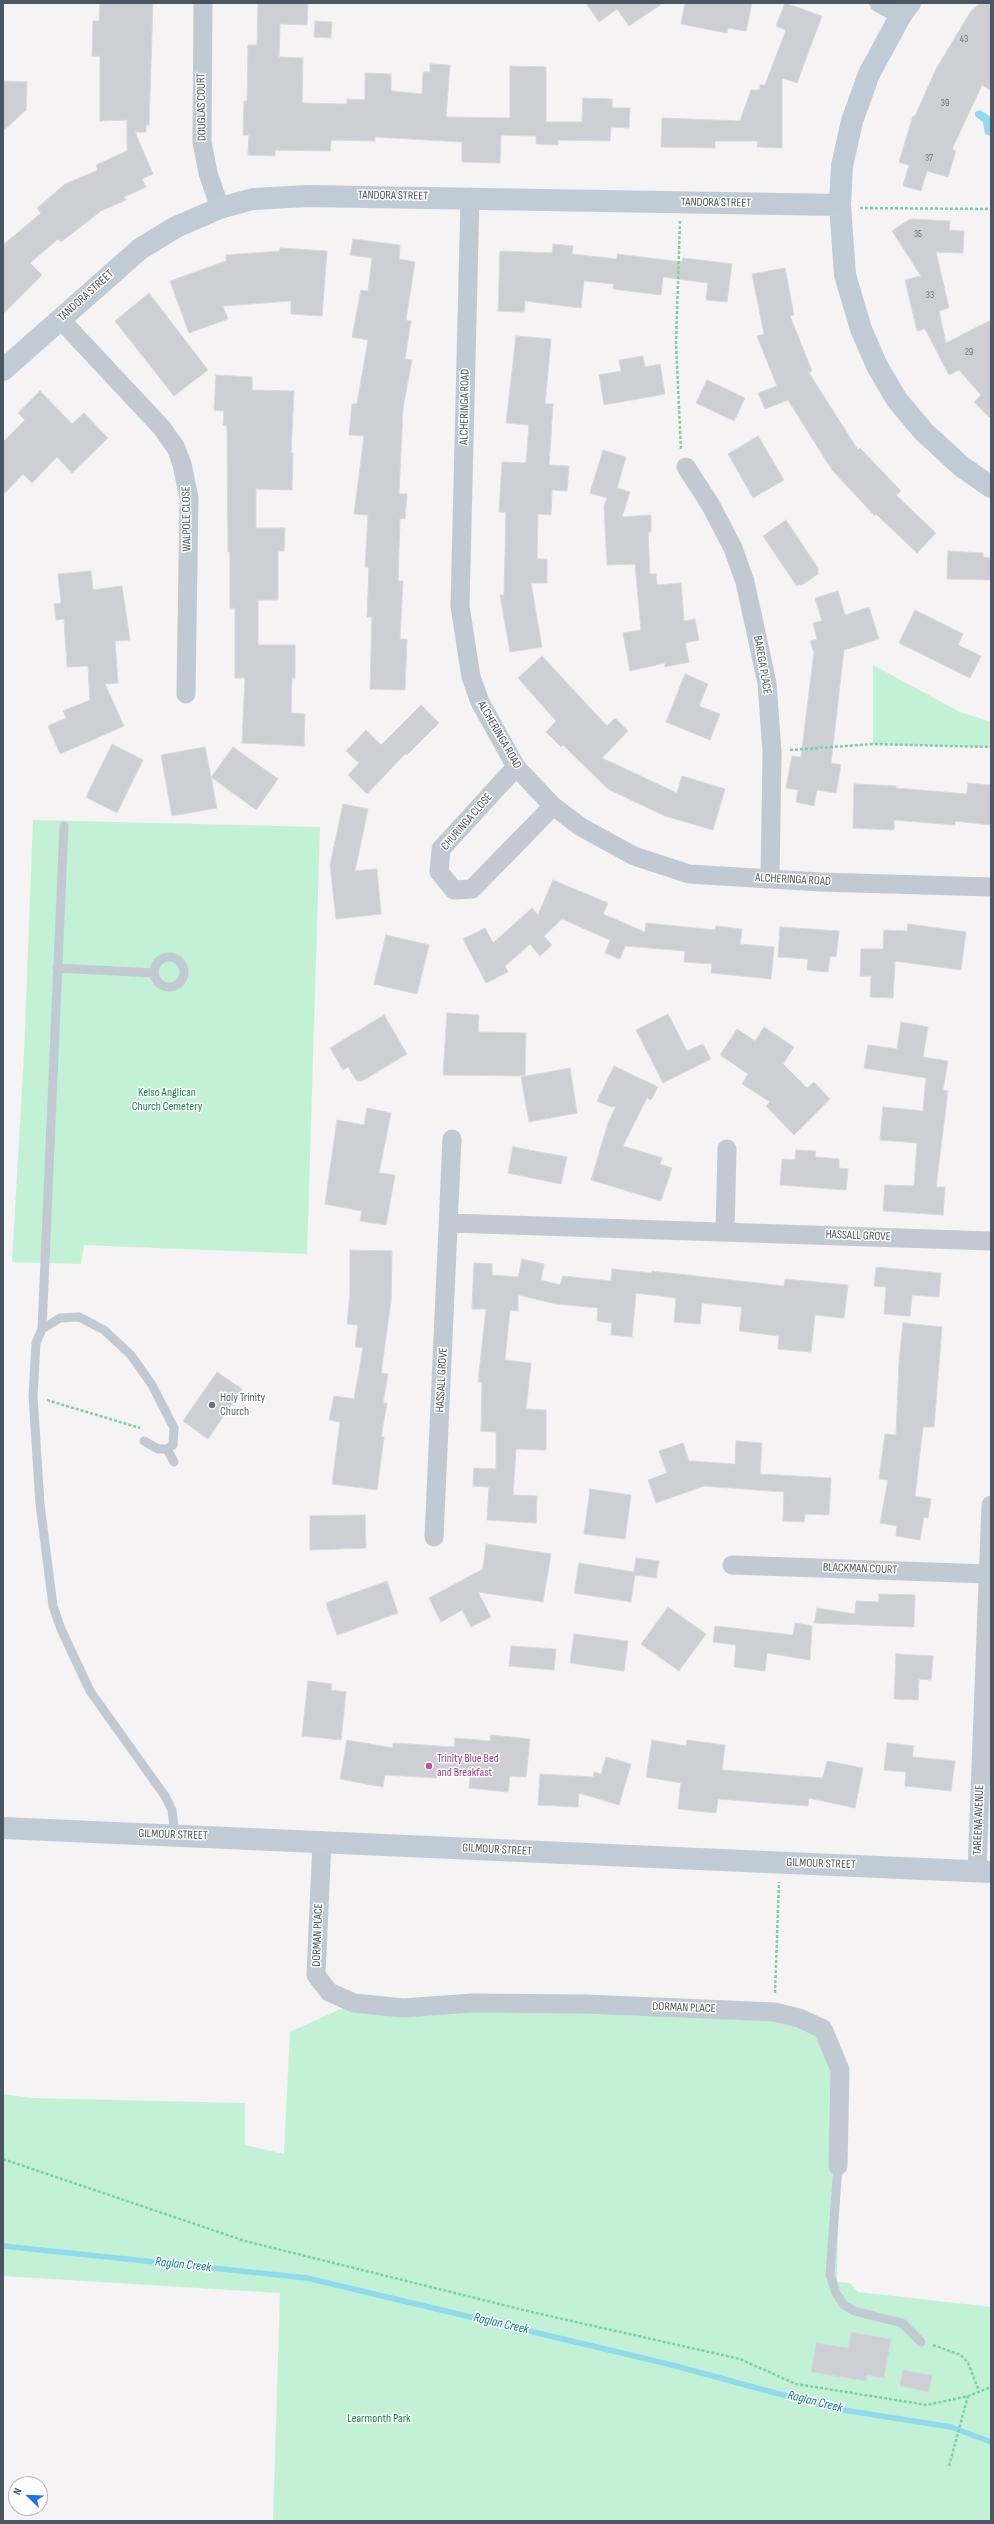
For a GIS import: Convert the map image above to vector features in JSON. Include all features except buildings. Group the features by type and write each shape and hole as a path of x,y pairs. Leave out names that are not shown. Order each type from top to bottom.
{"street":[{"name":"DOUGLAS COURT","path":"203,3 202,142 208,174 220,208"},
{"path":"878,3 905,9 869,74 852,120 842,166 840,204 845,275 861,329 877,366 897,400 924,432 960,466 991,488"},
{"name":"TANDORA STREET","path":"3,370 140,249 176,227 220,208 253,199 276,196 470,197 681,203 840,204"},
{"name":"ALCHERINGA ROAD","path":"470,197 460,606 471,677 480,702 516,768 553,806 581,827 634,856 689,874 770,879 991,887"},
{"name":"WALPOLE CLOSE","path":"60,319 162,428 176,448 182,464 189,498 186,694"},
{"name":"BAREGA PLACE","path":"686,468 710,504 733,548 745,582 767,683 772,752 770,879"},
{"name":"CHURINGA CLOSE","path":"516,768 441,849 439,872 454,890 472,889 553,806"},
{"name":"HASSALL GROVE","path":"434,1537 450,1223 452,1139"},
{"path":"725,1231 727,1148"},
{"name":"HASSALL GROVE","path":"450,1223 991,1241"},
{"name":"TAREENA AVENUE","path":"984,1872 988,1574 991,1505"},
{"name":"BLACKMAN COURT","path":"732,1565 988,1574"},
{"name":"GILMOUR STREET","path":"3,1828 984,1872"},
{"name":"DORMAN PLACE","path":"322,1842 316,1975 329,1992 354,2003 402,2008 472,2003 585,2004 775,2012 799,2018 822,2029 840,2070 838,2166"}],"lane":[{"path":"64,826 42,1329 36,1343 33,1396 40,1504 53,1606 61,1629 90,1691 165,1796 172,1810 175,1835"},
{"path":"57,968 154,973"},
{"path":"42,1329 60,1318 79,1317 97,1325 118,1341 149,1381 174,1428 174,1442 167,1449 158,1449 144,1441"},
{"path":"167,1449 174,1462"},
{"name":"DORMAN PLACE","path":"838,2166 830,2275 836,2293 844,2305 854,2311 902,2323 921,2342"}],"path":[{"path":"681,203 676,343 677,395 681,460 686,468"},
{"path":"840,204 856,208 991,209"},
{"path":"772,752 873,744 991,747"},
{"path":"47,1400 145,1430"},
{"path":"775,2012 780,1863"},
{"path":"3,2159 245,2241 536,2313 740,2359 796,2384 927,2405 968,2396 991,2387"},
{"path":"921,2342 961,2355 968,2363 979,2391"},
{"path":"949,2466 968,2404 968,2396"}],"green space":[{"path":"873,665 960,712 991,722 991,747 873,744"},
{"name":"Kelso Anglican Church Cemetery","path":"33,820 320,827 307,1254 84,1245 81,1264 12,1262 24,1054"},
{"name":"Learmonth Park","path":"354,2003 775,2012 823,2029 840,2070 837,2282 850,2283 858,2292 991,2307 991,2521 273,2521 280,2293 3,2276 3,2094 32,2098 245,2103 245,2145 284,2154 290,2032"}],"water":[{"path":"980,110 991,117 991,136 985,134 983,122 975,116 975,112"}],"waterway":[{"name":"Raglan Creek","path":"3,2246 307,2278 672,2365 831,2408 951,2427 991,2442"}],"place":[{"name":"Holy Trinity Church","path":"212,1405"},
{"name":"Trinity Blue Bed and Breakfast","path":"429,1766"}]}
